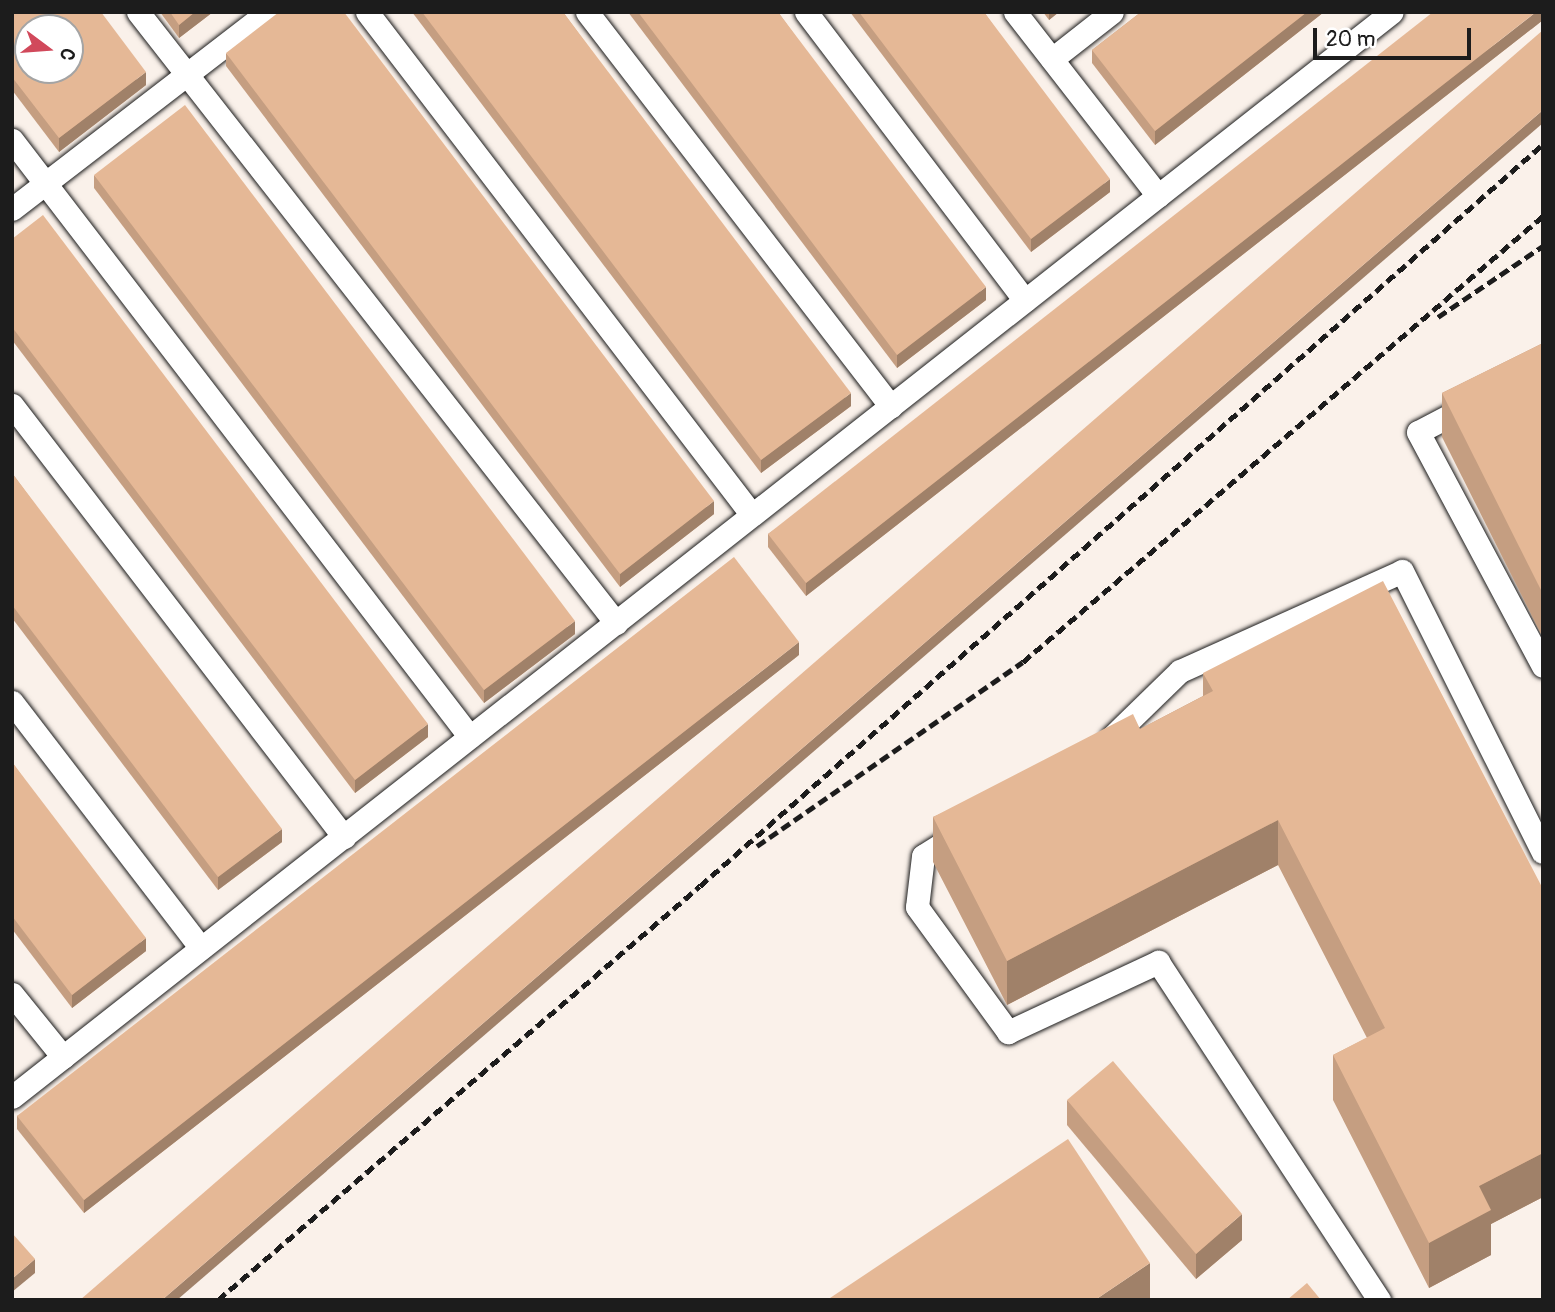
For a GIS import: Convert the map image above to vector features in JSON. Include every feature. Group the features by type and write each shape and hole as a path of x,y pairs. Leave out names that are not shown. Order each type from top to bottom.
{"lane":[{"path":"138,12 616,623"},
{"path":"12,209 268,12"},
{"path":"367,12 752,515"},
{"path":"587,12 891,407"},
{"path":"806,12 1025,300"},
{"path":"1016,12 1158,196"},
{"path":"1052,59 1112,12"},
{"path":"12,1097 1392,12"},
{"path":"12,140 470,737"},
{"path":"1486,397 1418,432 1543,666"},
{"path":"12,405 344,837"},
{"path":"1098,747 1110,740 1180,671 1402,570 1543,852"},
{"path":"12,702 201,948"},
{"path":"982,820 923,856 917,907 1009,1032 1158,962 1379,1300"},
{"path":"12,994 63,1058"}],"building":[{"path":"12,12 101,12 146,72 59,138 17,84 84,84 84,14 14,14 14,80"},
{"path":"170,12 195,12 179,25"},
{"path":"279,12 344,12 714,501 620,574 226,53"},
{"path":"422,12 563,12 851,393 761,460"},
{"path":"638,12 778,12 986,287 897,355"},
{"path":"859,12 984,12 1110,179 1031,239"},
{"path":"1141,12 1307,12 1155,131 1092,50"},
{"path":"1433,12 1536,12 806,583 768,534"},
{"path":"1543,30 1543,110 162,1300 80,1300"},
{"path":"185,105 575,621 484,690 94,175"},
{"path":"43,215 428,724 355,780 12,327 12,239"},
{"path":"1543,343 1543,594 1442,393"},
{"path":"12,473 282,829 218,877 12,605"},
{"path":"734,557 799,642 84,1200 17,1116"},
{"path":"1383,581 1543,889 1543,1153 1479,1186 1491,1210 1429,1243 1333,1055 1385,1028 1278,820 1007,961 933,817 1133,714 1140,729 1213,691 1203,673"},
{"path":"12,762 146,938 72,995 12,916"},
{"path":"1113,1061 1242,1214 1196,1254 1067,1100"},
{"path":"1068,1139 1150,1263 1095,1300 827,1300"},
{"path":"12,1233 35,1259 12,1279"},
{"path":"1307,1283 1321,1300 1287,1300"}],"railway":[{"path":"218,1300 700,886 1543,144"},
{"path":"757,846 1023,662 1543,216"},
{"path":"1438,317 1543,246"}]}
